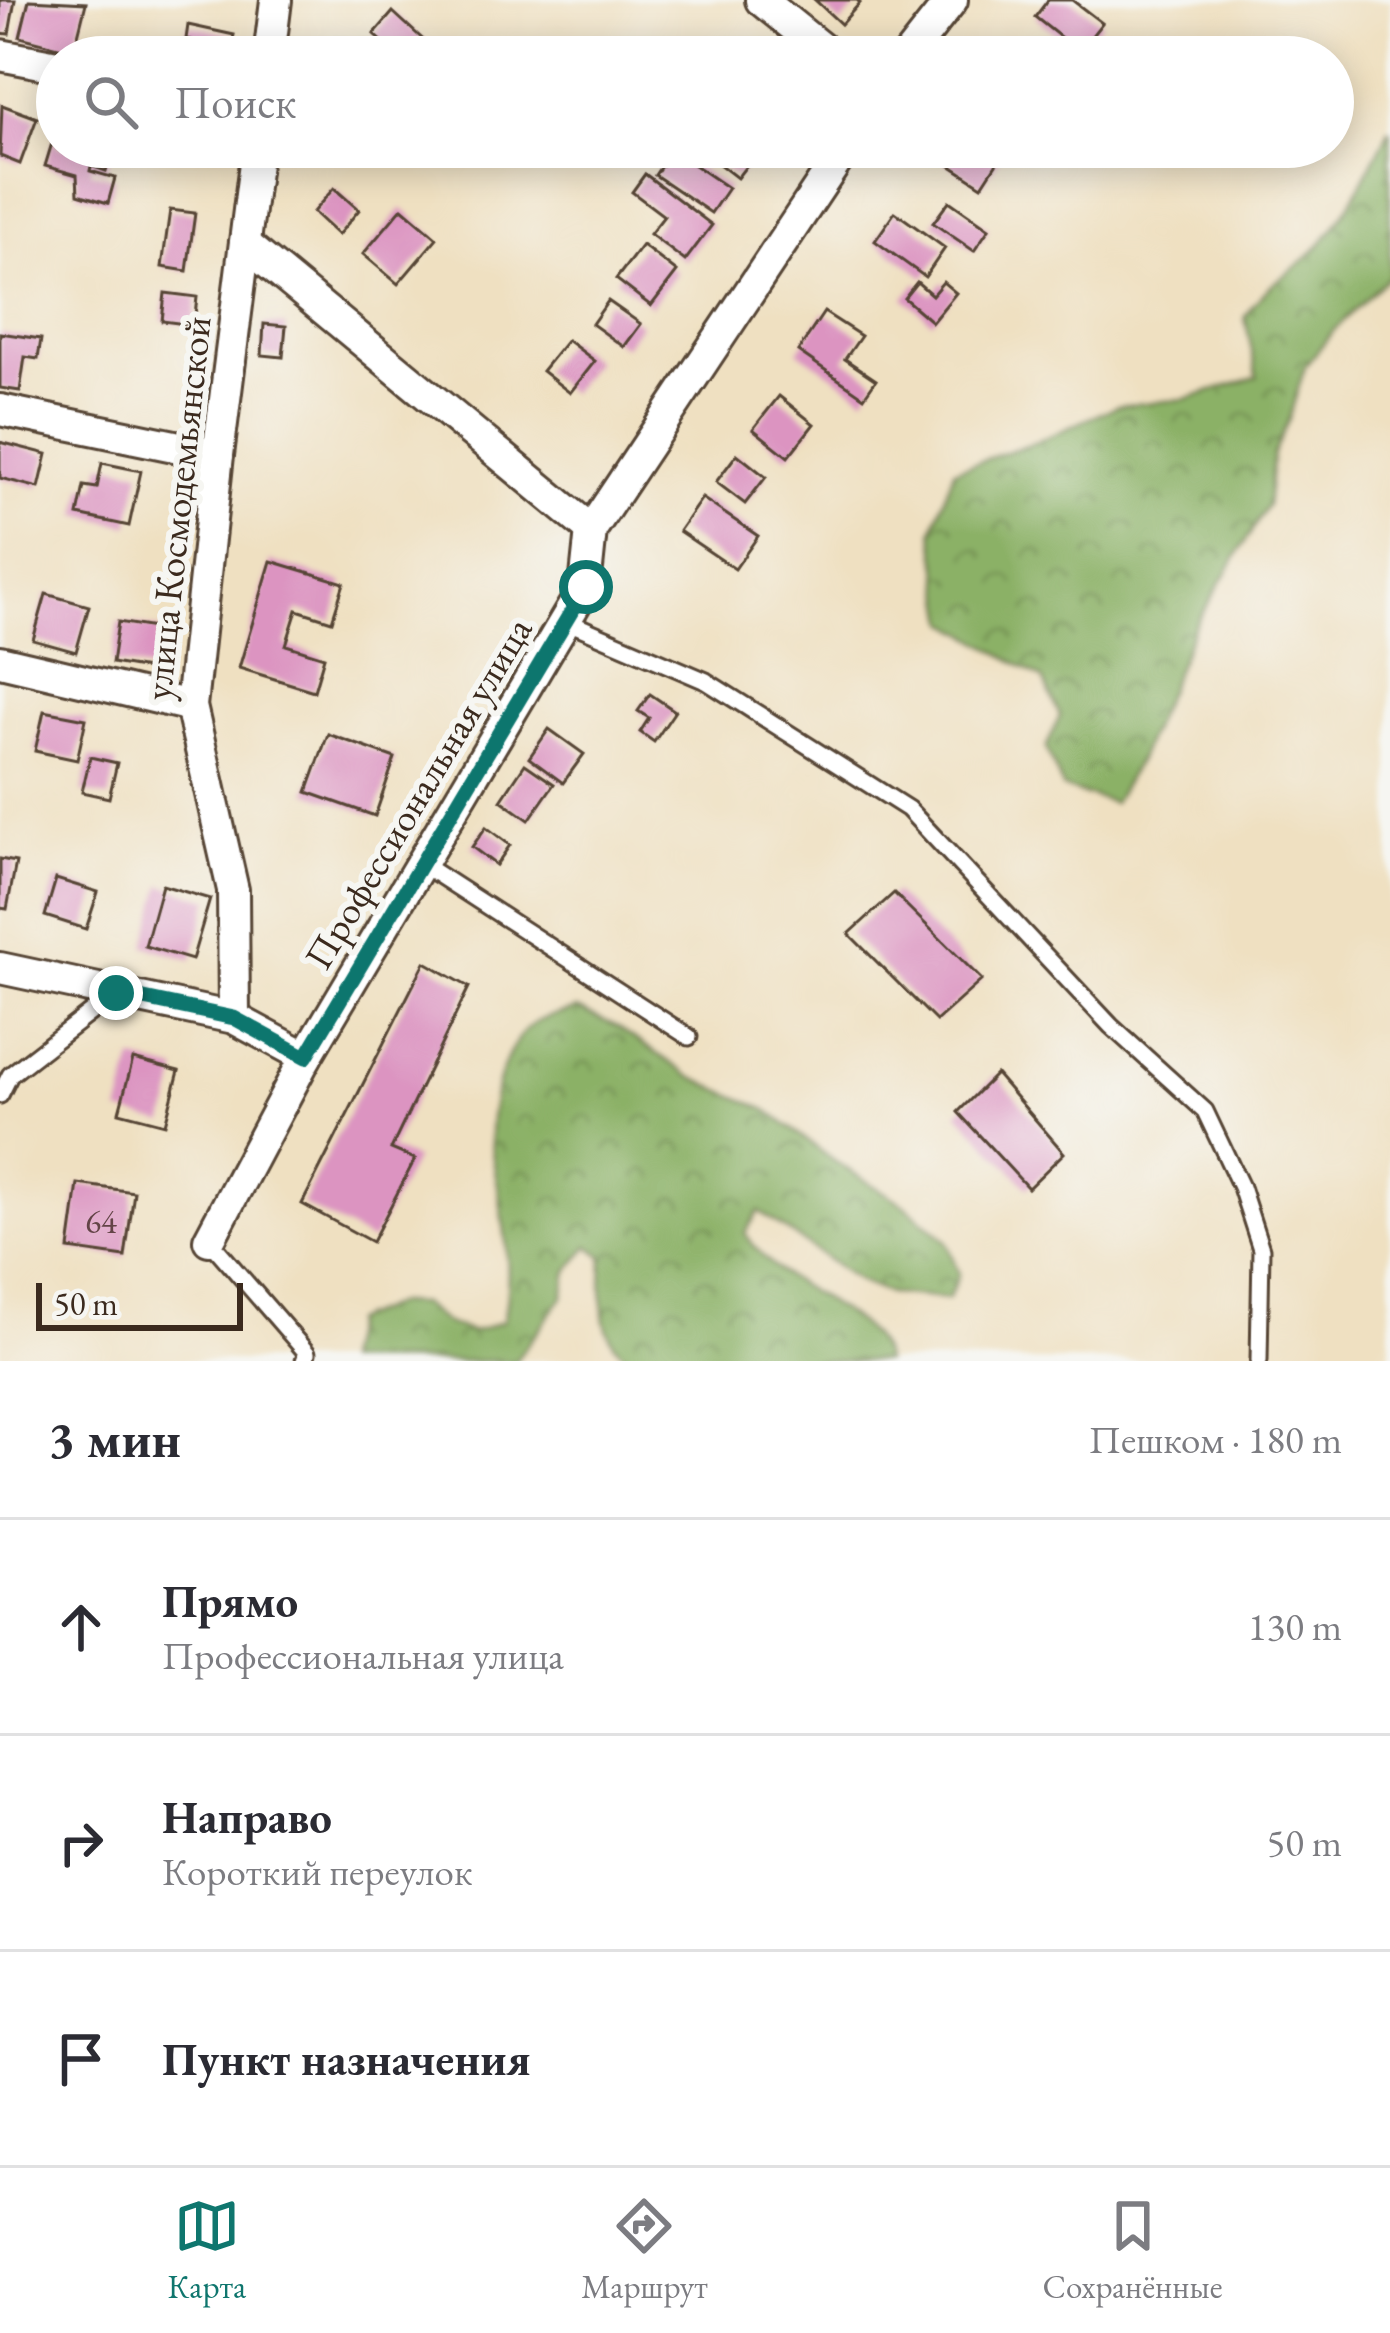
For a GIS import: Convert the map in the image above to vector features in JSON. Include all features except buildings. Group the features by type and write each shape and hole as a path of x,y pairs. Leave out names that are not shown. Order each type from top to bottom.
{"street":[{"path":"272,36 277,0"},
{"path":"761,0 806,36"},
{"path":"924,36 952,0"},
{"path":"0,55 36,63"},
{"name":"улица Космодемьянской","path":"234,1018 233,890 191,706 254,168"},
{"name":"Профессиональная улица","path":"209,1240 306,1057 586,587 591,530 832,168"},
{"path":"245,244 591,530"},
{"path":"0,410 218,455"},
{"path":"0,661 191,706"},
{"path":"0,968 234,1018 306,1057"}],"lane":[{"path":"566,621 706,681 908,808 1112,1026 1205,1111 1240,1187 1261,1249 1259,1361"},
{"path":"422,864 689,1037"},
{"path":"0,1095 10,1075 116,993"},
{"path":"209,1240 307,1353 304,1361"}],"green space":[{"path":"1390,128 1390,275 1305,366 1273,454 1267,506 1194,627 1138,760 1113,803 1063,788 1046,748 1060,716 1043,679 948,622 933,531 954,470 1036,442 1117,406 1186,399 1257,377 1245,317 1337,224"},
{"path":"577,1009 616,1026 693,1078 767,1110 834,1161 905,1205 946,1241 959,1274 948,1299 889,1294 859,1282 759,1211 745,1233 758,1251 784,1275 857,1322 879,1347 884,1361 634,1361 622,1353 607,1329 603,1256 589,1246 568,1271 563,1297 515,1361 343,1361 351,1322 397,1303 420,1304 448,1325 474,1332 503,1321 508,1276 491,1144 494,1097 506,1062 523,1034 538,1021"}],"route":[{"path":"116,993 234,1018 306,1057 586,587"}]}
